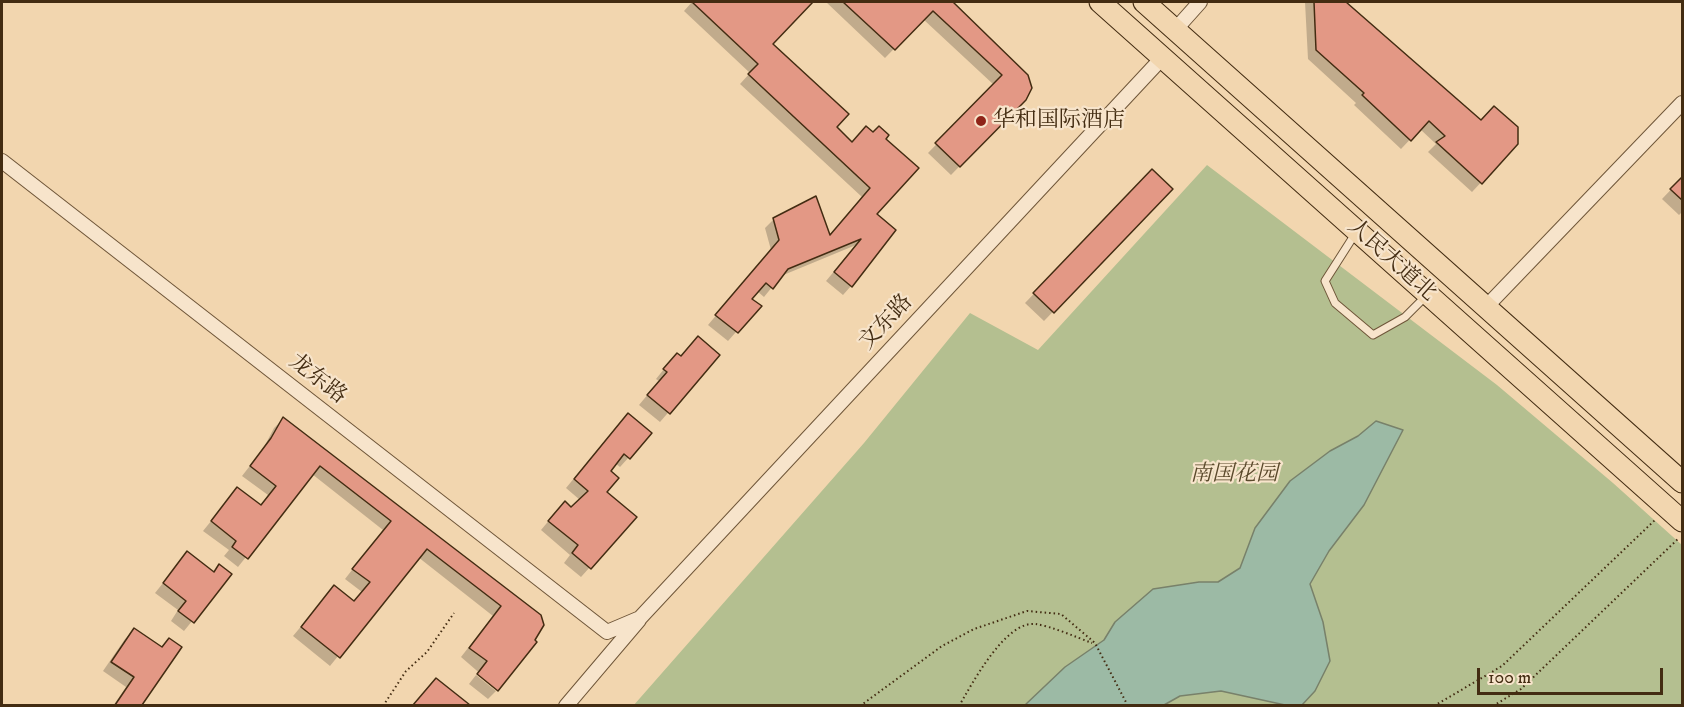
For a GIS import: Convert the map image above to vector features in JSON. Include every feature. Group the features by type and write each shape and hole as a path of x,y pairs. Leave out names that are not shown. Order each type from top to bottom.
{"main road":[{"name":"人民大道北","path":"1100,2 1675,514"},
{"name":"人民大道北","path":"1144,2 1486,307 1681,476"}],"street":[{"path":"1175,30 1200,2"},
{"name":"文东路","path":"566,705 642,616 1163,57"},
{"path":"1486,307 1683,103"},
{"name":"龙东路","path":"2,161 607,632"},
{"name":"文东路","path":"607,632 642,616"}],"lane":[{"path":"1357,231 1325,281 1335,303 1373,335 1405,317 1428,294"}],"path":[{"path":"1434,705 1502,666 1675,514"},
{"path":"1493,705 1521,689 1683,533"},
{"path":"860,705 942,646 974,629 1027,611 1061,614 1095,644 1128,705"},
{"path":"383,705 406,671 428,652 454,613"},
{"path":"958,705 994,650 1012,632 1033,624 1095,644"}],"green space":[{"name":"南国花园","path":"1207,165 1497,385 1682,545 1682,705 633,706 864,443 970,313 1038,350"}],"shaded area":[{"path":"1376,421 1403,430 1364,505 1329,551 1310,584 1323,622 1330,661 1315,691 1302,705 1285,705 1221,691 1180,696 1164,705 1025,705 1065,667 1104,640 1115,622 1153,589 1199,582 1218,582 1240,568 1255,528 1290,481 1330,451 1358,436"}],"building":[{"path":"692,2 813,2 773,44 849,114 837,127 852,142 866,126 873,132 879,126 889,135 886,139 919,168 877,214 896,230 852,287 834,272 861,239 788,269 773,289 766,283 752,299 762,306 738,333 715,315 779,240 773,218 816,196 830,235 870,188 748,74 758,64"},
{"path":"843,2 953,2 1028,75 1032,88 1026,100 960,167 935,143 1002,75 933,11 895,50"},
{"path":"1314,2 1346,2 1481,120 1494,106 1518,127 1518,144 1482,184 1436,142 1445,136 1429,121 1411,141 1362,95 1364,93 1316,50"},
{"path":"1152,169 1173,189 1054,313 1033,293"},
{"path":"1683,176 1683,201 1670,189"},
{"path":"698,336 720,355 670,414 647,395 667,372 663,369 677,353 681,356"},
{"path":"628,413 652,433 630,459 624,454 611,471 619,478 607,492 637,517 591,569 572,553 578,545 548,521 565,501 571,507 588,491 574,479"},
{"path":"283,417 541,615 544,625 535,640 537,642 498,691 477,674 487,661 469,648 501,606 427,549 340,658 301,627 334,585 354,601 370,582 352,569 391,521 320,466 248,559 232,547 236,541 211,521 237,487 261,505 276,486 250,466"},
{"path":"187,551 214,572 219,564 232,574 194,623 178,611 186,601 163,583"},
{"path":"134,628 162,647 169,638 182,647 142,705 115,705 134,677 111,662"},
{"path":"436,678 470,705 413,705"}],"place":[{"name":"华和国际酒店","path":"981,121"}]}
